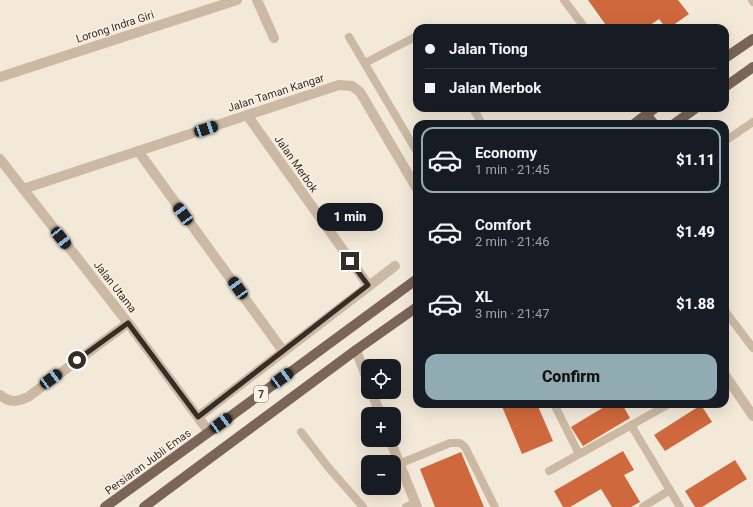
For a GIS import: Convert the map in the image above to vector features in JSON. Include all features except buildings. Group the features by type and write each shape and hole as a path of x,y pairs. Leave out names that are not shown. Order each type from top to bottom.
{"main road":[{"path":"729,55 753,38"},
{"path":"729,84 753,67"},
{"path":"637,120 643,112"},
{"path":"645,112 651,120"},
{"path":"680,120 690,112"},
{"name":"Persiaran Jubli Emas","path":"105,507 413,282"},
{"name":"7","path":"144,507 356,350 413,310"}],"street":[{"name":"Lorong Indra Giri","path":"0,77 237,0"},
{"path":"257,0 274,38"},
{"name":"Jalan Taman Kangar","path":"23,189 339,85 352,86 360,92 413,182"},
{"name":"Jalan Merbok","path":"247,115 368,285"},
{"path":"138,151 283,351"},
{"name":"Jalan Utama","path":"0,159 128,323 209,432"},
{"path":"198,417 394,266"},
{"path":"0,395 6,400 16,402 28,397 128,323"},
{"path":"356,350 361,363"},
{"path":"729,380 752,412"},
{"path":"401,470 412,506"}],"lane":[{"path":"564,0 582,24"},
{"path":"349,37 413,145"},
{"path":"364,63 413,38"},
{"path":"729,138 753,122"},
{"path":"729,316 753,348"},
{"path":"556,408 579,454"},
{"path":"549,471 662,408"},
{"path":"631,425 680,507"},
{"path":"301,432 328,467 363,507"},
{"path":"401,463 450,443 460,443 465,447 495,507"},
{"path":"643,507 670,490"}],"route":[{"path":"77,360 128,323 198,417 368,285 350,261"}]}
